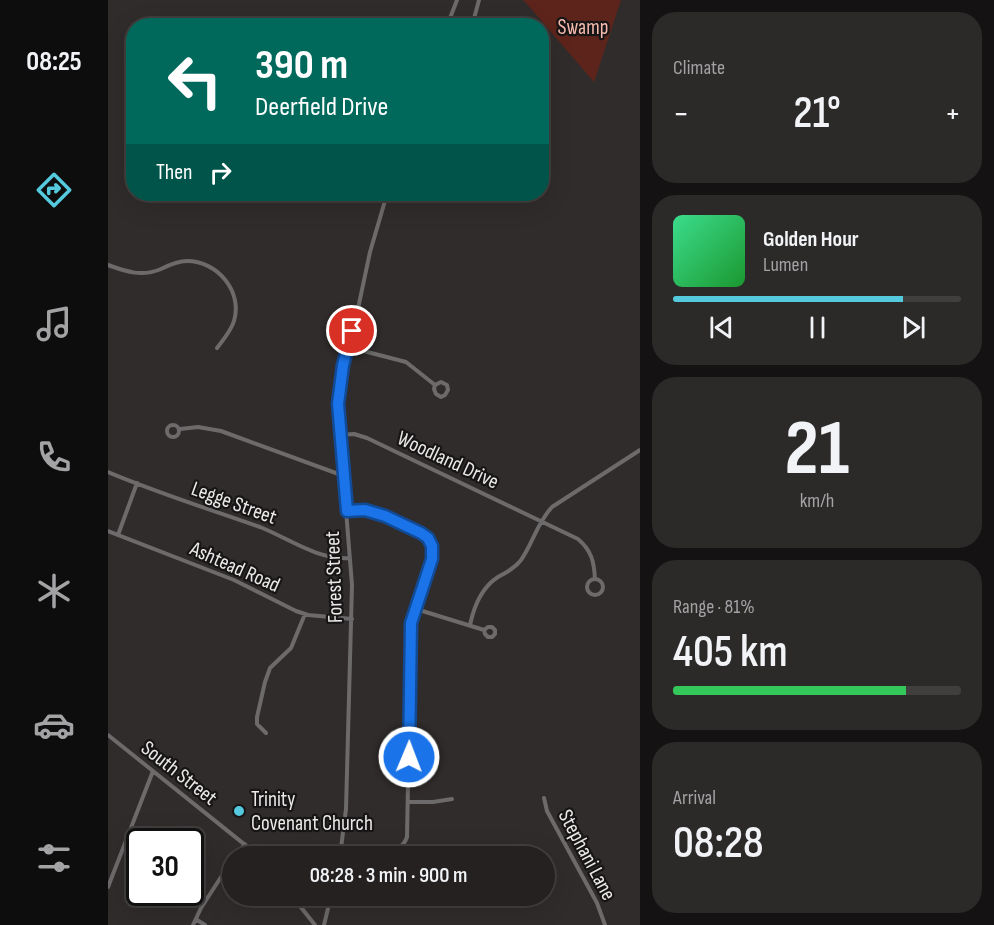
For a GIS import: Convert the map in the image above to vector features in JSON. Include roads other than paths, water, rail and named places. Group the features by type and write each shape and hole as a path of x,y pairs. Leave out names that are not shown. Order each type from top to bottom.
{"street":[{"path":"450,18 457,0"},
{"path":"474,18 479,0"},
{"name":"Forest Street","path":"342,846 346,809 352,619 339,398 341,374 372,244 385,201"},
{"path":"108,265 141,274 152,273 186,261 201,263 215,270 229,285 235,308 232,326 217,348"},
{"path":"348,347 404,362 435,385"},
{"path":"180,429 198,427 221,431 344,476"},
{"name":"Woodland Drive","path":"340,435 354,434 367,438 578,539 591,552 594,579"},
{"path":"470,624 485,589 519,562 542,520 558,502 640,450"},
{"name":"Legge Street","path":"108,472 212,512 259,527 316,553 336,559 350,558"},
{"path":"118,535 137,483"},
{"path":"347,511 365,510 380,513 421,533 430,540 432,555 411,632 408,835 402,846"},
{"name":"Ashtead Road","path":"108,531 234,580 305,614 352,619"},
{"path":"594,579 603,584 603,589 598,594 592,593 588,588 590,581 594,579"},
{"path":"416,609 484,630"},
{"path":"266,733 257,724 265,682 270,668 291,648 305,614"},
{"name":"South Street","path":"108,735 247,846"},
{"path":"108,887 153,771"},
{"name":"Stephani Lane","path":"544,798 547,811 597,903 605,925"},
{"path":"408,802 452,799"},
{"path":"193,925 199,911 222,876"},
{"path":"300,906 315,925"},
{"path":"324,925 329,906"},
{"path":"197,920 206,925"}],"place":[{"name":"Trinity Covenant Church","path":"239,811"}],"park label":[{"name":"Swamp","path":"583,27"}]}
